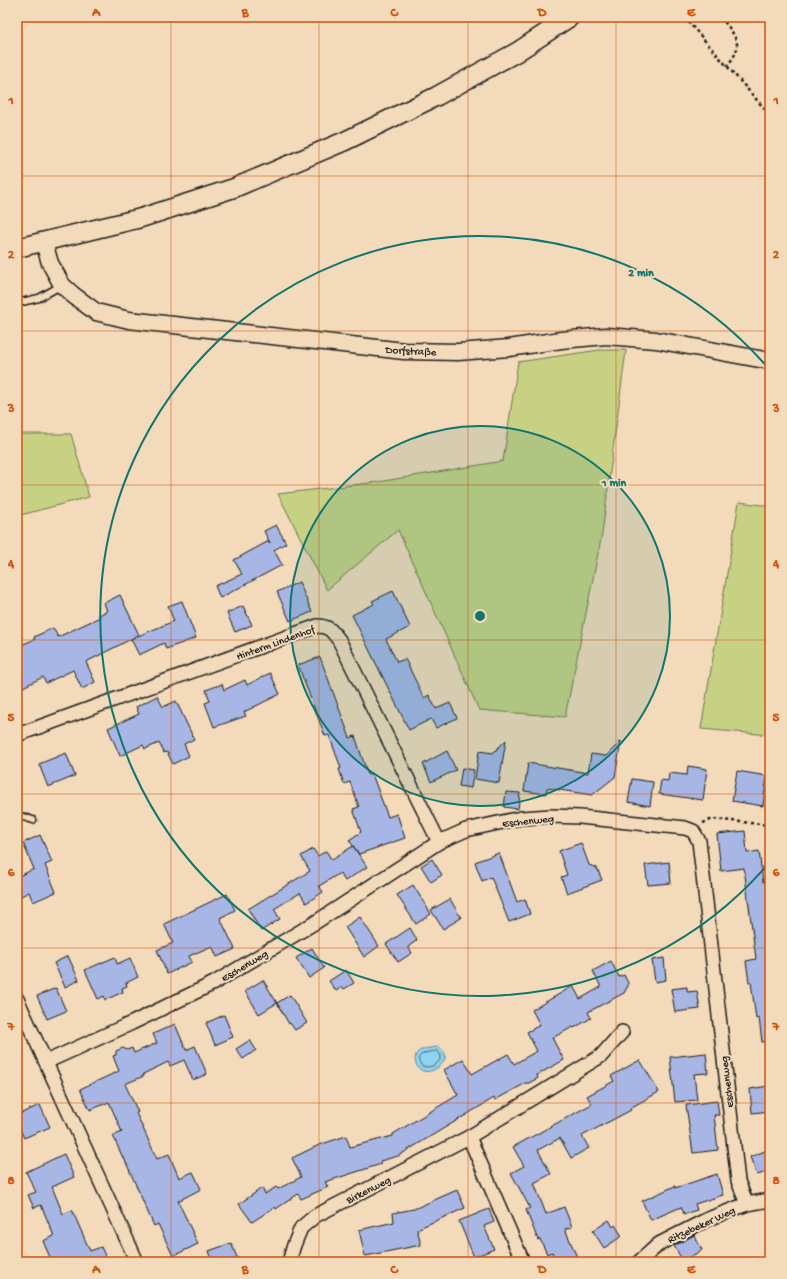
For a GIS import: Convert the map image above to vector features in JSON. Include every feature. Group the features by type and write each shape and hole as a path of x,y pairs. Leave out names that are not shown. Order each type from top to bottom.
{"main road":[{"path":"17,248 44,243 140,218 234,188 345,141 444,92 517,52 570,17"}],"street":[{"name":"Dorfstraße","path":"44,243 50,263 62,285 73,295 96,312 129,320 396,350 458,352 509,348 561,340 606,336 656,340 770,361"},
{"name":"Hinterm Lindenhof","path":"17,735 317,626 325,626 331,630 339,640 440,842"},
{"name":"Eschenweg","path":"46,1062 132,1023 214,983 316,922 440,842 466,830 521,818 551,816 580,817 686,828 693,831 699,841 738,1181 747,1204"},
{"path":"17,1000 137,1262"},
{"name":"Birkenweg","path":"288,1262 301,1228 315,1216 469,1137 601,1056 622,1032"},
{"path":"469,1137 523,1262"},
{"name":"Ritzebeker Weg","path":"638,1262 659,1244 708,1219 747,1204 770,1200"}],"lane":[{"path":"17,303 39,298 62,285"},
{"path":"17,815 32,820"}],"path":[{"path":"684,17 770,115"},
{"path":"721,17 738,43 736,52 727,66"},
{"path":"693,831 703,822 713,819 770,825"}],"green space":[{"path":"599,350 626,350 602,534 565,717 479,710 398,530 327,590 278,494 378,482 503,461 518,362"},
{"path":"17,434 71,434 89,497 17,516"},
{"path":"739,502 770,506 770,735 701,729"}],"water":[{"path":"437,1047 443,1050 445,1054 445,1059 442,1063 433,1070 423,1071 420,1069 415,1062 417,1053 424,1049"}],"building":[{"path":"276,525 286,543 274,550 282,565 220,598 215,586 242,574 234,560 269,541 264,531"},
{"path":"299,582 312,612 290,621 277,592"},
{"path":"393,591 410,627 386,639 397,662 405,659 424,698 429,695 436,709 450,703 457,718 436,728 431,719 409,730 352,615 374,604 372,601"},
{"path":"120,595 139,635 86,662 95,682 82,689 73,670 46,683 43,677 17,690 17,647 35,639 34,637 53,628 58,637 100,617 99,615 107,611 104,603"},
{"path":"182,601 196,638 166,649 164,643 139,655 131,639 174,621 168,606"},
{"path":"243,606 252,625 235,632 227,613"},
{"path":"320,657 350,738 355,736 368,775 372,774 388,817 397,814 405,838 359,854 349,840 361,832 353,809 359,807 350,782 344,784 339,769 341,768 329,735 325,736 298,665"},
{"path":"270,673 280,694 244,712 246,716 214,727 205,703 210,701 206,690 222,684 224,690 245,680 247,685"},
{"path":"157,696 163,707 176,701 194,739 184,744 189,756 173,764 167,752 164,753 159,743 145,749 143,745 120,756 108,728 139,714 136,707"},
{"path":"506,740 499,783 475,779 479,751 493,753"},
{"path":"621,741 615,777 592,795 547,788 546,794 524,791 528,763 588,773 591,754 606,756"},
{"path":"447,751 456,770 431,782 423,764"},
{"path":"66,753 75,776 48,787 39,764"},
{"path":"688,766 707,769 703,800 659,794 661,780 668,781 669,773 687,775"},
{"path":"462,768 474,770 471,788 459,786"},
{"path":"737,771 767,776 763,806 732,801"},
{"path":"632,779 653,782 650,806 628,802"},
{"path":"506,792 520,793 518,809 504,807"},
{"path":"745,831 747,853 759,851 763,882 770,881 770,1041 762,1042 759,1018 756,1019 751,982 749,982 746,961 756,959 744,868 721,871 717,834"},
{"path":"40,835 52,862 45,865 56,892 33,902 29,892 17,898 17,877 34,869 23,843"},
{"path":"581,843 589,865 597,868 602,880 567,893 561,877 567,875 559,851"},
{"path":"353,846 367,867 345,881 340,873 319,886 323,892 306,903 300,893 274,909 280,919 261,931 248,909 310,871 301,856 313,849 318,856 326,851 332,860"},
{"path":"499,853 517,902 525,899 530,914 509,922 491,877 482,881 475,862"},
{"path":"432,859 442,875 431,882 421,866"},
{"path":"669,862 671,883 648,885 645,865"},
{"path":"413,885 431,914 416,924 397,895"},
{"path":"227,894 235,910 220,918 235,949 217,957 212,946 189,956 192,962 167,974 157,950 173,943 164,924"},
{"path":"450,899 461,918 443,929 431,910"},
{"path":"360,917 379,946 364,957 345,927"},
{"path":"410,928 417,940 408,947 412,953 398,962 386,944"},
{"path":"312,948 324,968 309,978 296,958"},
{"path":"68,956 79,980 65,987 54,963"},
{"path":"115,957 117,964 130,958 138,977 126,983 127,986 122,988 123,992 105,1000 104,996 98,999 85,970"},
{"path":"664,958 666,980 655,982 652,960"},
{"path":"611,961 619,977 624,975 628,983 624,993 588,1012 591,1018 552,1038 564,1060 537,1075 538,1078 495,1100 494,1098 398,1156 380,1161 381,1164 325,1182 328,1187 301,1199 298,1194 276,1209 275,1207 252,1222 239,1204 262,1188 265,1194 276,1187 278,1189 301,1177 292,1158 319,1145 346,1136 350,1147 393,1136 393,1134 458,1095 444,1070 463,1059 472,1074 508,1054 514,1064 537,1051 527,1032 540,1025 532,1010 573,986 580,999 601,987 593,971"},
{"path":"346,970 354,983 344,989 342,987 336,991 329,981"},
{"path":"263,980 277,1003 259,1014 245,991"},
{"path":"687,987 687,992 697,991 700,1009 675,1012 671,989"},
{"path":"56,988 66,1011 47,1019 37,996"},
{"path":"290,995 307,1023 295,1030 290,1023 289,1024 277,1003"},
{"path":"224,1015 233,1037 215,1045 206,1023"},
{"path":"175,1024 186,1050 195,1046 207,1074 193,1080 184,1060 170,1066 168,1062 143,1074 144,1076 125,1084 138,1112 136,1113 157,1159 169,1154 179,1178 193,1172 201,1189 178,1201 198,1244 173,1256 158,1224 154,1226 113,1136 122,1132 109,1102 90,1110 80,1089 119,1071 113,1056 116,1055 116,1051 123,1048 127,1050 132,1048 134,1053 157,1043 153,1034"},
{"path":"250,1040 256,1050 243,1059 236,1049"},
{"path":"706,1053 708,1073 694,1074 697,1100 675,1102 670,1057"},
{"path":"640,1060 659,1092 630,1108 631,1110 582,1136 589,1148 571,1158 560,1138 538,1150 551,1174 534,1183 546,1214 564,1207 572,1227 565,1229 579,1262 556,1262 552,1252 547,1254 540,1239 538,1240 526,1210 530,1208 511,1173 524,1166 513,1147 592,1104 587,1096 614,1081 611,1076"},
{"path":"769,1086 770,1111 752,1113 750,1089"},
{"path":"717,1101 719,1115 714,1115 718,1150 693,1153 686,1105"},
{"path":"40,1105 50,1127 24,1138 17,1123 17,1115"},
{"path":"770,1149 770,1171 757,1175 750,1157"},
{"path":"64,1154 74,1177 52,1187 63,1214 72,1210 90,1251 101,1247 108,1262 52,1262 43,1241 54,1236 41,1205 34,1208 28,1195 36,1192 26,1172"},
{"path":"717,1174 723,1195 695,1204 697,1210 684,1214 681,1207 651,1220 642,1201 675,1186 675,1188"},
{"path":"457,1190 465,1208 417,1229 421,1245 365,1256 359,1230 394,1222 393,1213 414,1209"},
{"path":"489,1209 494,1222 484,1226 494,1249 474,1257 459,1221"},
{"path":"609,1220 613,1227 615,1225 622,1236 604,1248 593,1231"},
{"path":"694,1235 702,1250 683,1261 674,1246"},
{"path":"231,1243 239,1262 213,1262 209,1251"}]}
